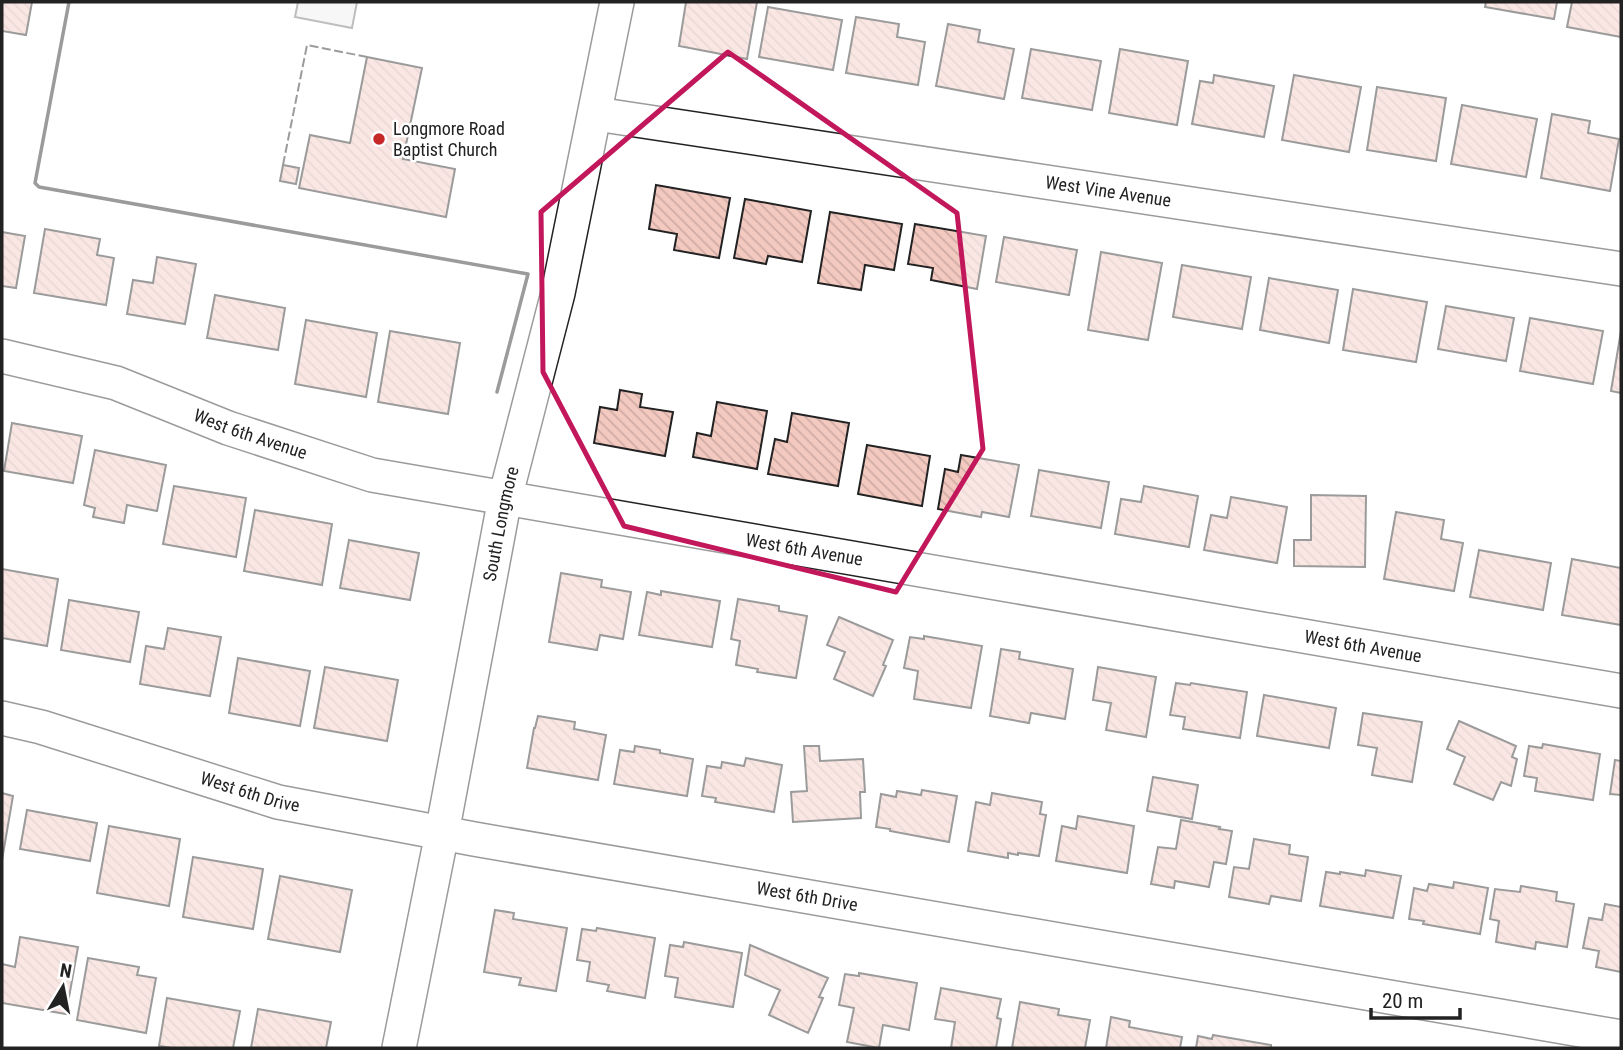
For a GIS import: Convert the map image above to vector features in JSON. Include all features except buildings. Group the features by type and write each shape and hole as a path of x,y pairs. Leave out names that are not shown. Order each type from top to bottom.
{"street":[{"name":"South Longmore","path":"399,1048 505,498 558,293 617,2"},
{"name":"West Vine Avenue","path":"596,114 1621,268"},
{"name":"West 6th Avenue","path":"2,356 116,383 228,428 372,475 1621,691"},
{"name":"West 6th Drive","path":"2,718 41,727 278,802 442,833 1621,1037"}],"highlighted area":[{"path":"728,52 957,213 983,449 896,592 624,526 543,372 541,212"}],"shaded area":[{"path":"298,2 357,2 352,28 295,17"}],"fence":[{"path":"283,165 307,45 367,57"}],"wall":[{"path":"69,2 35,183 39,187 528,274 497,392"}],"place":[{"name":"Longmore Road Baptist Church","path":"379,139"}]}
